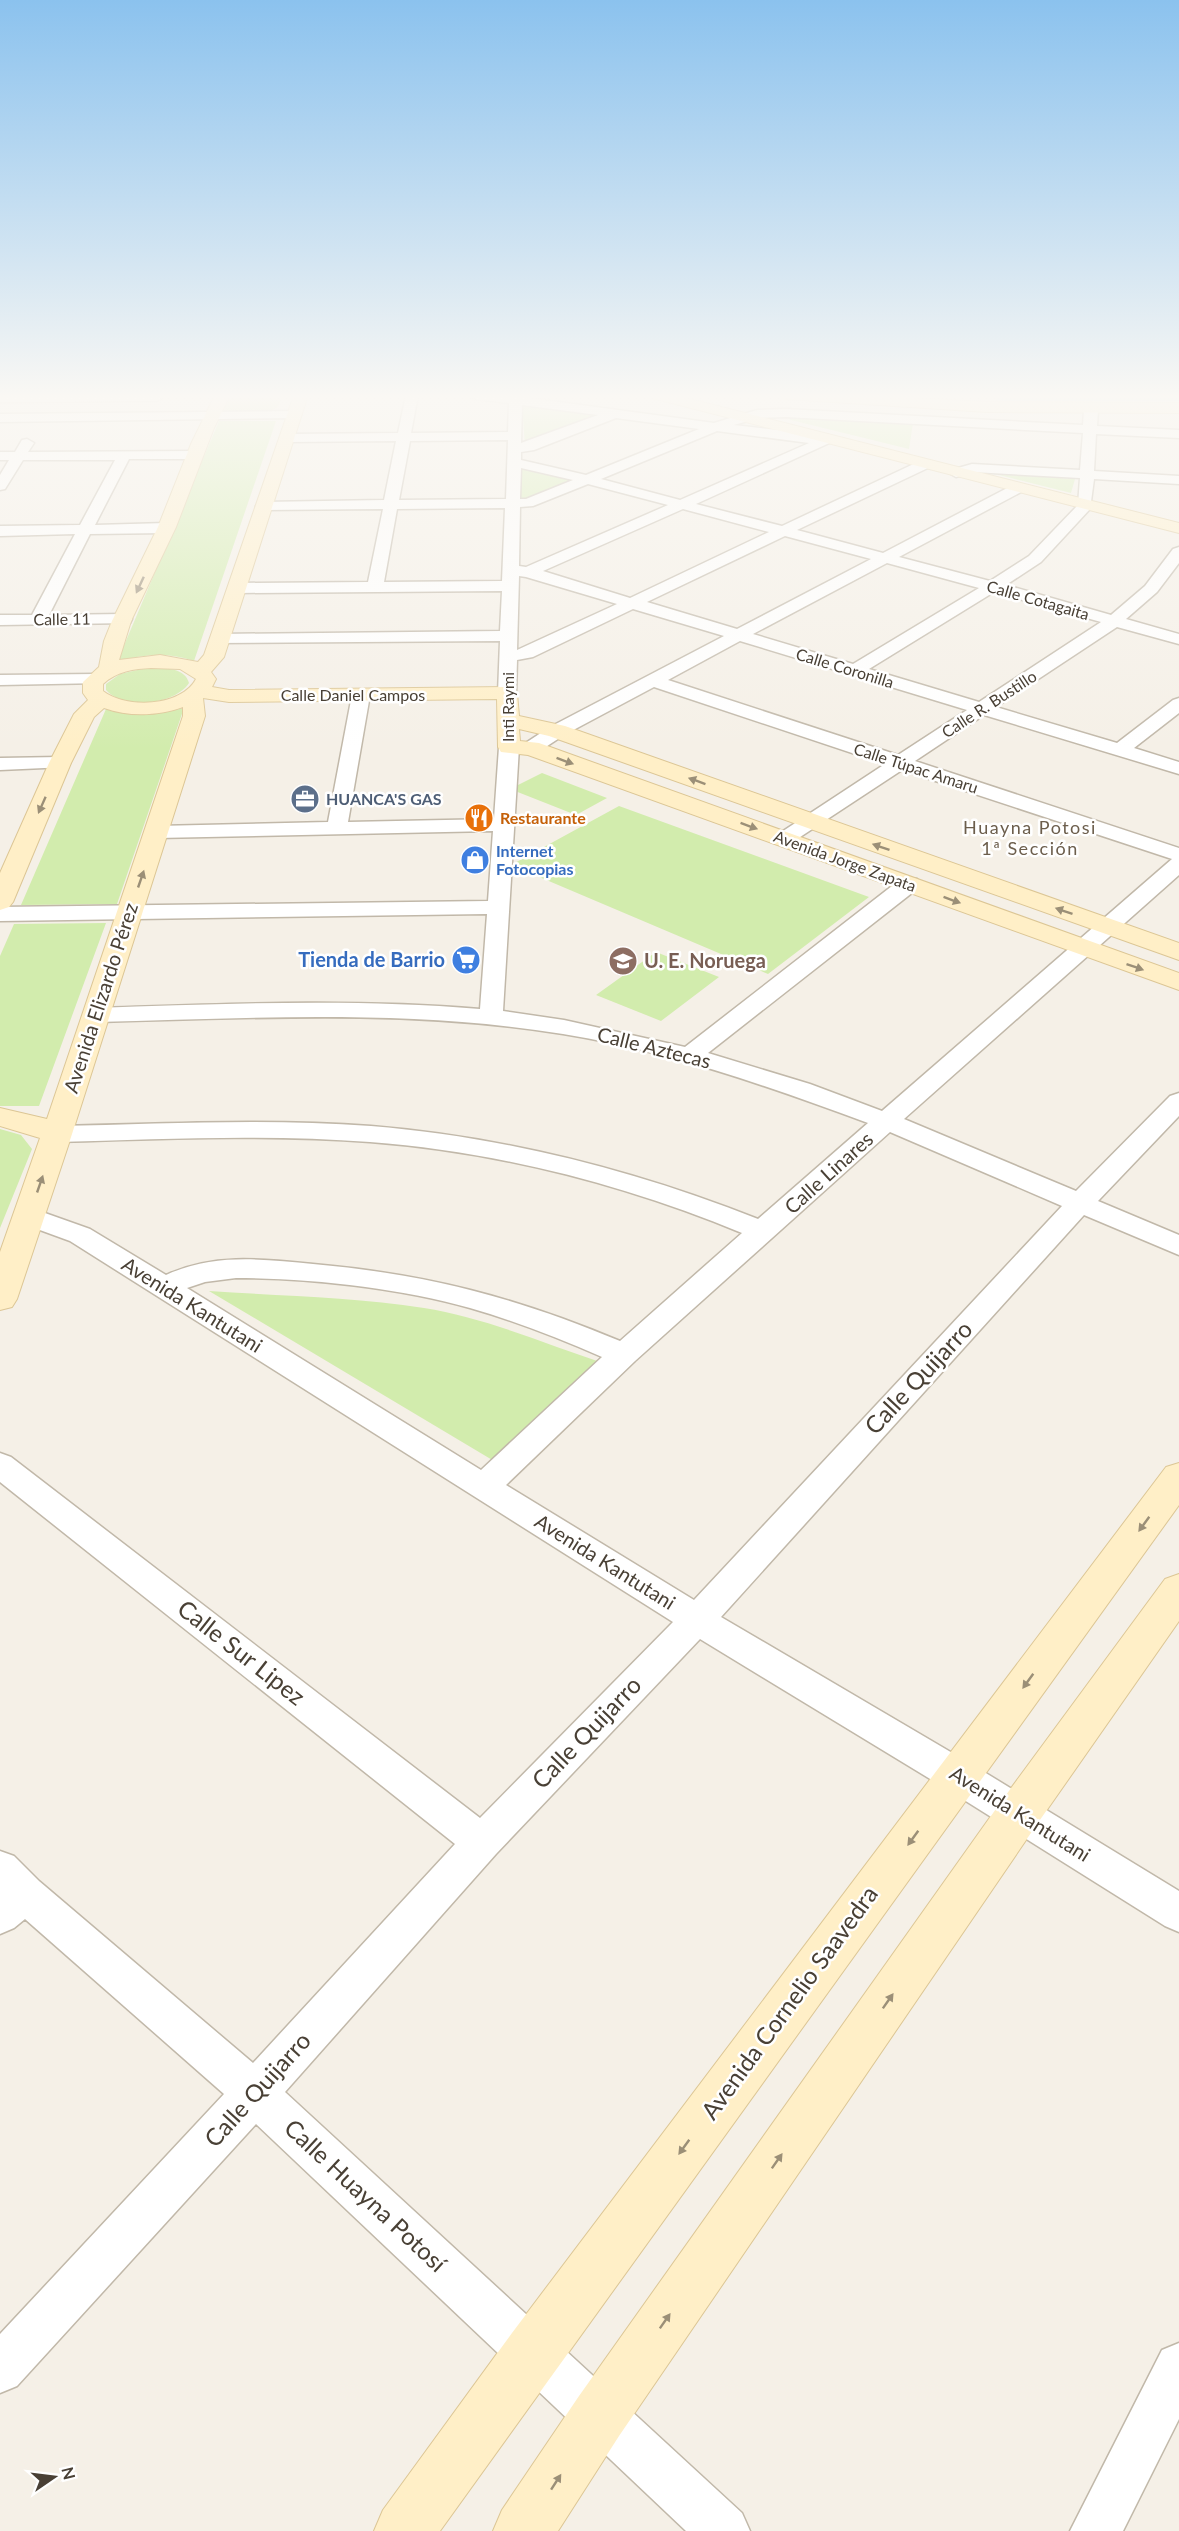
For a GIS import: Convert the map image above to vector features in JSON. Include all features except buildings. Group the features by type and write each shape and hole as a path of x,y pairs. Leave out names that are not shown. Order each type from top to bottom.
{"street":[{"path":"38,620 95,513"},
{"path":"0,902 60,763 99,685 124,619 172,513"},
{"path":"0,680 99,685 116,706 136,708 159,706 196,687 214,657 261,513"},
{"path":"375,587 390,513"},
{"name":"Inti Raymi","path":"490,1018 504,825 520,748 508,722 507,693 509,636 516,576 513,513"},
{"path":"238,588 375,587 516,576 661,513"},
{"name":"Calle Cotagaita","path":"716,513 1179,639"},
{"path":"508,657 527,653 821,513"},
{"path":"520,748 654,681 970,513"},
{"path":"854,671 994,587 1035,559 1078,513"},
{"path":"1115,513 1179,528"},
{"path":"0,531 166,528"},
{"name":"Calle R. Bustillo","path":"784,839 1114,621 1144,596 1172,564 1179,552"},
{"name":"Calle Coronilla","path":"516,576 630,603 1179,768"},
{"name":"Calle 11","path":"0,620 124,619"},
{"path":"220,639 509,636"},
{"name":"Calle Daniel Campos","path":"99,685 138,662 160,661 189,665 196,687 229,696 507,693"},
{"name":"Calle Túpac Amaru","path":"654,681 1179,855"},
{"path":"0,691 99,685"},
{"name":"Avenida Elizardo Pérez","path":"0,1299 8,1256 28,1216 57,1134 194,716 196,687"},
{"path":"337,827 361,695"},
{"path":"1120,750 1179,704"},
{"name":"Avenida Jorge Zapata","path":"508,722 528,723 557,731 1179,952"},
{"name":"Avenida Jorge Zapata","path":"520,748 784,839 1179,982"},
{"path":"0,764 60,763"},
{"path":"156,832 504,825"},
{"name":"Calle Linares","path":"483,1487 624,1354 1081,948 1179,864"},
{"path":"690,1055 909,884"},
{"path":"0,914 498,907"},
{"name":"Calle Aztecas","path":"96,1016 302,1011 430,1012 561,1026 690,1055 812,1094 887,1122 1179,1246"},
{"name":"Calle Quijarro","path":"0,2369 255,2093 482,1842 697,1620 1079,1204 1179,1101"},
{"path":"0,1117 32,1124 57,1134 308,1131 369,1134 445,1142 549,1161 618,1178 716,1212 764,1232"},
{"name":"Avenida Kantutani","path":"28,1216 80,1236 697,1620 1019,1813 1179,1913"},
{"path":"164,1288 184,1276 207,1270 230,1268 358,1278 415,1286 472,1299 564,1329 624,1354"},
{"name":"Calle Sur Lipez","path":"0,1465 482,1842"},
{"name":"Avenida Cornelio Saavedra","path":"404,2531 532,2353 1179,1477"},
{"path":"524,2531 598,2416 1019,1813 1179,1590"},
{"name":"Calle Huayna Potosí","path":"8,1893 255,2093 598,2416 724,2531"},
{"path":"1096,2531 1179,2367"}],"green space":[{"path":"180,513 245,513 194,661 175,656 156,655 117,662"},
{"path":"146,668 165,668 183,673 189,683 173,696 149,702 124,700 106,690 106,684 120,674"},
{"path":"184,708 117,904 21,905 106,709 145,714"},
{"path":"542,773 607,798 576,815 510,789"},
{"path":"619,806 869,897 768,974 511,865"},
{"path":"106,923 39,1106 0,1106 0,956 14,924"},
{"path":"656,952 719,977 661,1021 596,995"},
{"path":"0,1129 21,1135 32,1149 0,1228"},
{"path":"209,1291 344,1299 446,1312 492,1324 603,1363 499,1464"}],"place":[{"name":"HUANCA'S GAS","path":"305,799"},
{"name":"Restaurante","path":"479,818"},
{"name":"Internet Fotocopias","path":"475,860"},
{"name":"Tienda de Barrio","path":"466,960"},
{"name":"U. E. Noruega","path":"623,961"}],"district":[{"name":"Huayna Potosi 1ª Sección","path":"1030,838"}]}
